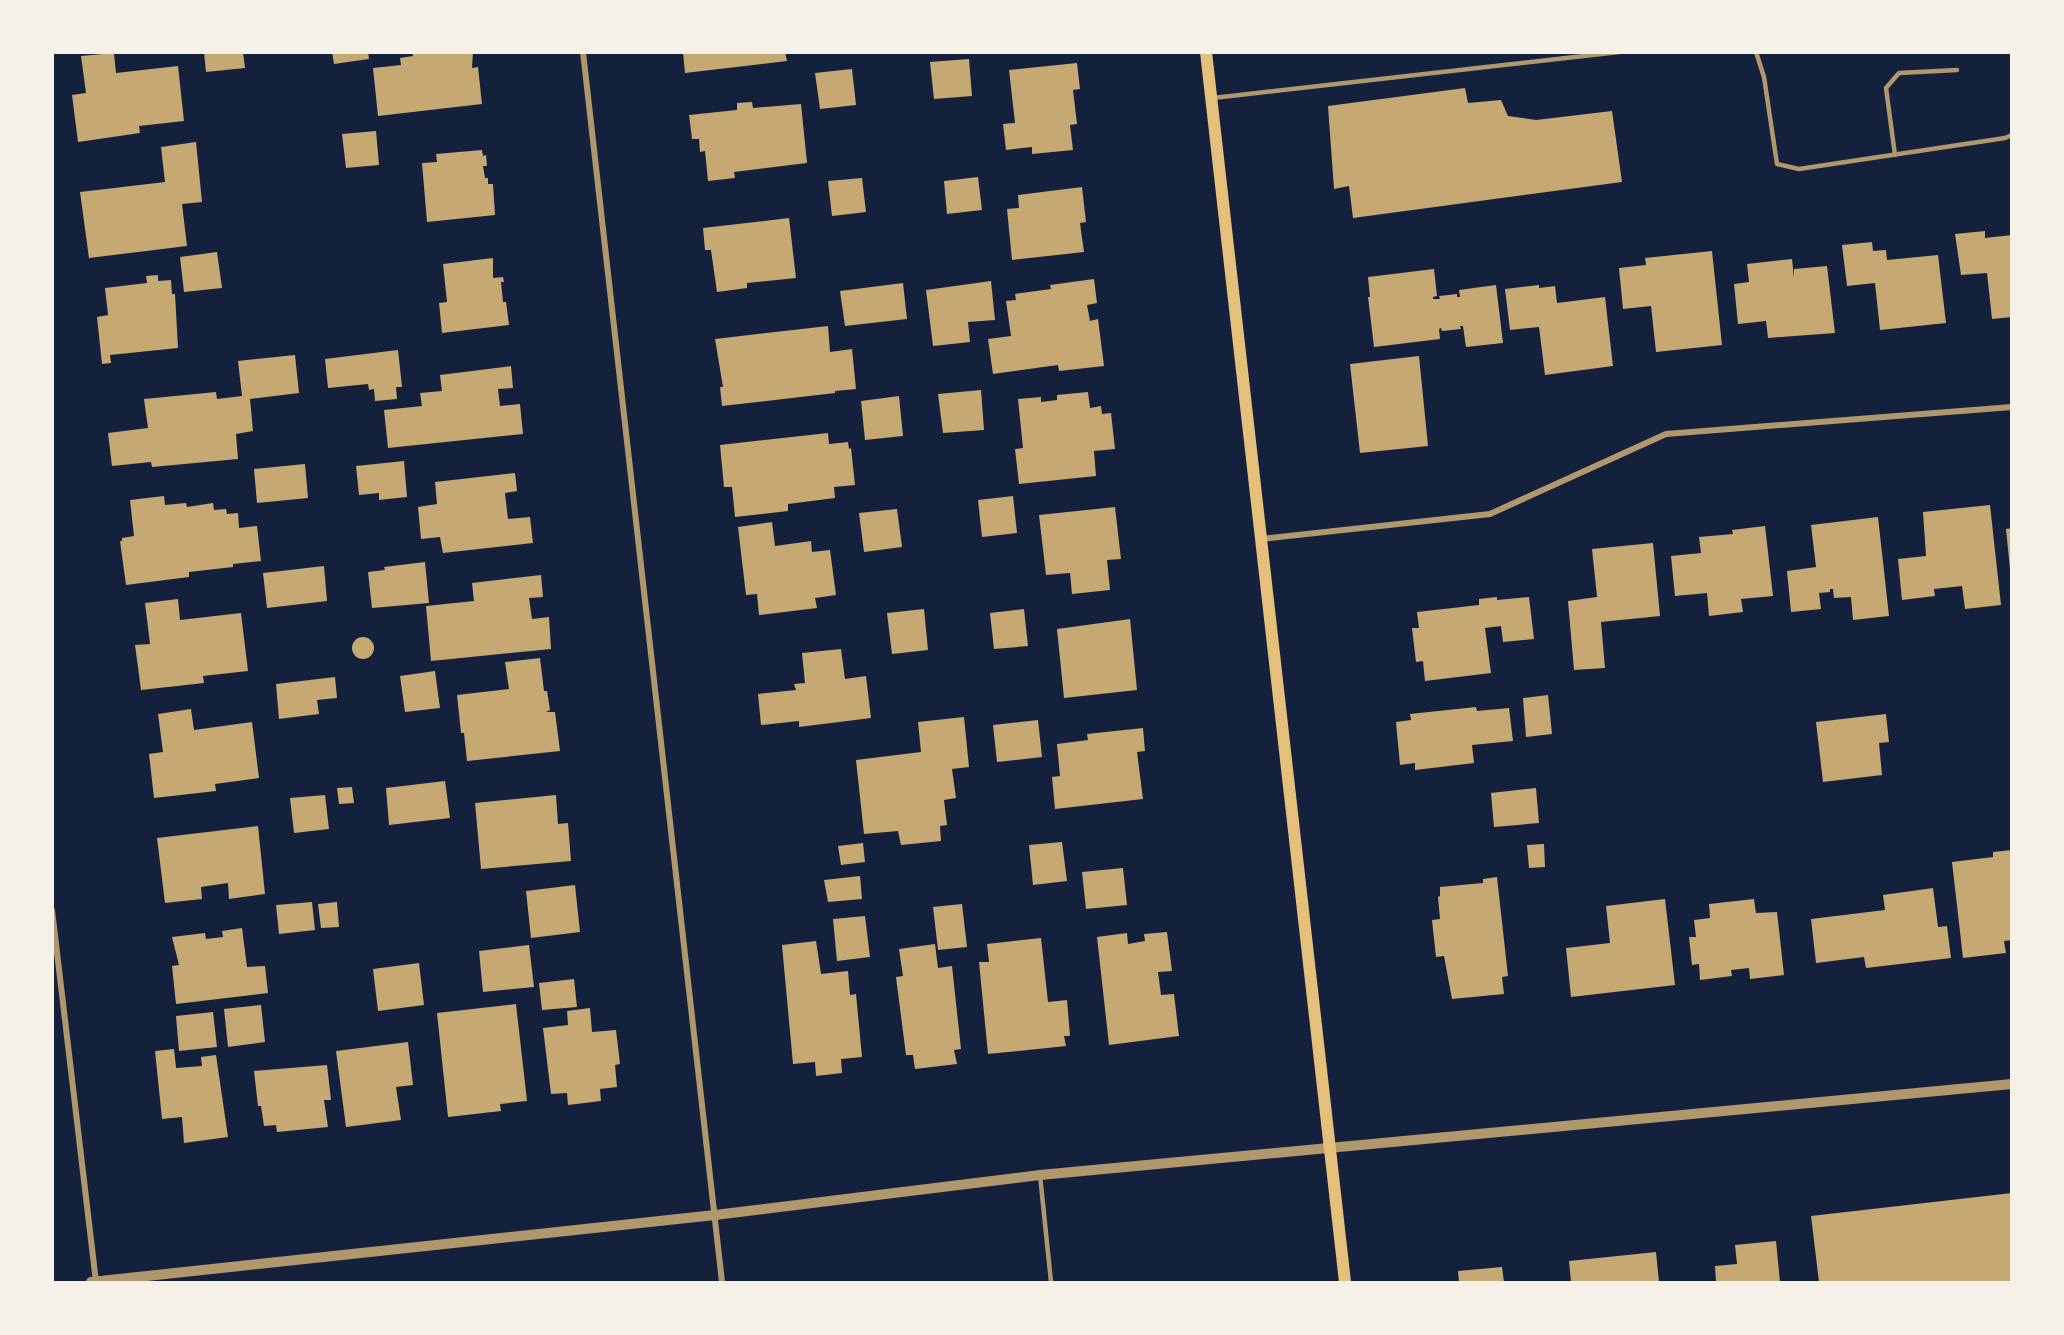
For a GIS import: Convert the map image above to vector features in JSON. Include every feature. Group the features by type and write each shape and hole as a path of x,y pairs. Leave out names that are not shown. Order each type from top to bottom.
{"main road":[{"path":"1206,52 1345,1282"}],"street":[{"path":"583,52 722,1282"},
{"path":"1261,539 1490,514 1666,434 2012,407"},
{"path":"52,910 96,1282"},
{"path":"91,1282 715,1215 1040,1175 2012,1084"}],"lane":[{"path":"1211,98 1619,52"},
{"path":"1756,52 1764,77 1777,164 1799,169 2005,138 2012,135"},
{"path":"1895,154 1887,88 1899,73 1957,69"},
{"path":"1040,1175 1051,1282"}],"building":[{"path":"204,52 243,52 245,68 206,72"},
{"path":"332,52 368,52 369,59 334,64"},
{"path":"412,52 473,52 472,68 478,67 482,104 378,116 373,68 401,65 400,58 413,56"},
{"path":"683,52 785,52 787,61 685,73"},
{"path":"114,53 116,73 178,66 184,121 139,126 140,133 78,142 72,95 86,93 81,56"},
{"path":"969,59 972,96 934,99 930,62"},
{"path":"1077,63 1080,89 1073,90 1077,124 1070,125 1073,150 1032,154 1032,147 1006,150 1003,124 1015,123 1009,70"},
{"path":"852,69 856,105 820,109 815,73"},
{"path":"1465,88 1468,103 1501,100 1508,116 1536,120 1612,111 1622,182 1353,218 1349,186 1334,189 1328,106"},
{"path":"752,102 753,108 801,104 807,163 734,172 735,178 708,181 705,151 700,152 699,139 692,139 689,115 737,110 737,103"},
{"path":"376,131 379,165 346,168 342,134"},
{"path":"196,142 202,202 182,204 187,246 89,258 80,192 165,182 161,147"},
{"path":"482,150 483,156 486,155 487,166 483,166 485,178 488,178 488,184 493,184 495,215 427,222 422,163 437,162 436,154"},
{"path":"978,177 982,210 947,214 944,181"},
{"path":"862,178 866,212 832,216 828,181"},
{"path":"1082,187 1086,222 1080,223 1084,252 1012,260 1007,209 1019,208 1018,195"},
{"path":"789,218 796,278 747,283 747,288 717,292 711,250 705,250 703,228"},
{"path":"1985,231 1985,238 2012,235 2012,317 1992,319 1987,273 1961,275 1955,234"},
{"path":"1872,242 1873,251 1886,250 1887,260 1938,255 1946,323 1880,330 1875,283 1847,286 1842,245"},
{"path":"1712,251 1722,345 1656,352 1651,306 1623,309 1619,268 1646,265 1645,258"},
{"path":"217,252 222,288 184,292 180,257"},
{"path":"493,258 493,278 503,277 504,282 501,282 503,302 506,302 509,325 442,333 439,303 447,302 443,264"},
{"path":"1792,259 1794,278 1794,269 1827,266 1835,333 1768,338 1766,321 1738,324 1734,284 1749,282 1747,264"},
{"path":"1434,269 1437,296 1433,299 1457,294 1457,297 1460,297 1459,290 1496,285 1503,343 1466,347 1463,326 1460,326 1461,329 1442,331 1441,328 1439,329 1440,339 1374,347 1368,277"},
{"path":"158,275 158,281 171,280 172,294 175,294 178,348 110,355 111,363 102,364 97,317 108,315 105,288 147,283 146,276"},
{"path":"1094,279 1097,303 1087,305 1090,321 1098,319 1104,366 1059,371 1058,365 993,374 988,339 1011,336 1006,301 1016,300 1015,294 1051,289 1050,285"},
{"path":"991,281 995,320 968,322 970,342 933,346 926,290"},
{"path":"903,283 907,319 845,326 840,291"},
{"path":"1539,285 1539,288 1555,286 1557,303 1605,297 1613,366 1545,375 1539,327 1510,330 1505,289"},
{"path":"828,326 830,352 852,349 856,389 722,406 720,387 723,387 715,339"},
{"path":"398,350 402,387 396,387 397,399 375,401 374,389 369,390 368,384 328,388 325,359"},
{"path":"295,355 299,393 250,399 253,431 236,434 238,459 152,467 151,462 112,466 108,433 148,428 144,399 216,392 217,399 242,396 238,361"},
{"path":"1419,356 1428,446 1360,453 1350,364"},
{"path":"511,366 513,388 498,389 500,406 520,404 523,434 388,448 384,410 422,406 420,393 442,391 440,375"},
{"path":"981,390 984,430 943,433 938,394"},
{"path":"1088,392 1090,408 1101,406 1102,414 1111,413 1115,449 1094,451 1096,476 1019,484 1015,449 1023,448 1018,399 1041,397 1041,402 1057,400 1057,395"},
{"path":"899,396 903,436 865,440 861,401"},
{"path":"828,433 829,444 848,442 849,449 851,448 855,485 834,487 835,498 788,504 788,511 735,517 732,487 724,487 720,445"},
{"path":"404,461 407,497 379,500 379,493 359,495 356,466"},
{"path":"305,464 308,498 257,503 254,469"},
{"path":"515,473 517,491 505,493 508,519 530,517 533,543 443,553 440,537 421,539 418,507 437,504 435,482"},
{"path":"164,496 165,505 186,503 187,507 213,503 214,510 226,509 227,514 238,513 239,528 257,526 261,561 189,572 189,577 126,585 120,541 122,538 134,536 130,500"},
{"path":"1013,496 1017,533 982,537 978,500"},
{"path":"1990,505 2001,605 1965,609 1962,586 1934,589 1935,596 1902,600 1898,559 1926,556 1923,512"},
{"path":"1115,507 1121,559 1107,560 1110,590 1072,594 1070,573 1046,575 1039,515"},
{"path":"897,509 902,547 864,552 859,513"},
{"path":"1878,517 1889,616 1853,620 1851,597 1834,598 1833,589 1830,589 1830,592 1819,593 1821,609 1791,612 1787,571 1816,567 1811,525"},
{"path":"772,522 775,546 811,541 812,552 830,550 836,595 815,598 817,608 759,615 757,594 746,595 738,527"},
{"path":"1765,526 1773,596 1741,599 1743,612 1709,616 1707,593 1675,596 1671,556 1701,553 1699,537 1733,534 1732,530"},
{"path":"2012,528 2012,569 2010,569 2006,529"},
{"path":"1653,543 1660,616 1601,622 1605,668 1574,670 1568,601 1597,597 1592,549"},
{"path":"425,562 429,603 372,608 368,572 385,570 384,567"},
{"path":"324,566 327,601 267,608 263,573"},
{"path":"541,575 543,597 529,598 532,619 549,617 551,649 431,661 426,606 474,601 472,583"},
{"path":"1497,597 1497,600 1529,597 1534,639 1503,642 1501,626 1485,628 1491,673 1425,681 1423,661 1416,662 1412,628 1419,628 1417,612 1479,605 1479,599"},
{"path":"178,599 180,620 241,613 248,671 203,676 204,683 141,690 135,645 150,644 145,603"},
{"path":"924,609 928,650 892,654 887,613"},
{"path":"1024,609 1028,646 994,649 990,613"},
{"path":"1130,619 1137,690 1064,698 1057,629"},
{"path":"363,637 371,640 374,648 371,656 363,659 355,656 352,648 355,640"},
{"path":"841,649 845,679 866,676 871,718 799,727 799,721 761,725 758,694 796,690 794,684 805,683 802,653"},
{"path":"540,658 544,691 547,691 550,710 546,712 555,712 560,751 467,761 457,695 509,689 505,662"},
{"path":"435,671 440,708 405,712 400,676"},
{"path":"335,677 337,698 317,700 319,714 279,719 276,684"},
{"path":"1548,695 1552,734 1526,737 1523,698"},
{"path":"1476,707 1477,711 1509,708 1513,741 1472,745 1474,763 1415,770 1415,763 1400,765 1396,722 1411,720 1410,714"},
{"path":"191,709 194,730 252,722 259,778 215,784 216,791 154,798 149,754 163,752 158,714"},
{"path":"1886,714 1889,742 1879,743 1882,775 1823,782 1816,722"},
{"path":"964,717 969,767 952,769 956,798 944,800 947,825 940,826 941,841 901,845 898,831 864,834 856,760 921,752 918,722"},
{"path":"1038,720 1042,757 997,762 993,725"},
{"path":"1143,728 1145,751 1137,752 1143,799 1055,809 1052,777 1060,776 1057,744 1088,740 1087,734"},
{"path":"445,781 450,818 389,825 386,788"},
{"path":"352,787 354,803 339,804 337,788"},
{"path":"1536,788 1539,823 1494,827 1491,793"},
{"path":"325,795 329,829 294,833 290,798"},
{"path":"556,795 558,824 568,823 571,861 481,869 475,803"},
{"path":"258,826 265,894 229,899 228,883 201,887 202,899 165,903 157,838"},
{"path":"1062,842 1067,881 1033,885 1029,845"},
{"path":"863,843 865,862 841,865 838,846"},
{"path":"1544,844 1545,867 1529,868 1527,845"},
{"path":"2012,850 2012,940 2004,941 2006,953 1963,958 1952,862 1993,857 1993,852"},
{"path":"1123,868 1127,905 1086,909 1082,872"},
{"path":"860,876 862,899 828,902 824,880"},
{"path":"1497,877 1508,976 1502,977 1504,994 1452,999 1444,956 1436,957 1432,920 1440,919 1438,897 1440,887 1483,883 1483,879"},
{"path":"575,885 580,932 531,938 526,891"},
{"path":"1933,888 1938,927 1947,926 1951,958 1866,968 1864,957 1816,963 1811,919 1885,910 1883,895"},
{"path":"1665,899 1675,985 1571,997 1566,948 1610,943 1606,906"},
{"path":"1754,899 1756,913 1777,912 1784,975 1750,979 1749,968 1731,970 1732,976 1700,980 1699,964 1692,965 1689,937 1696,937 1694,920 1710,918 1709,904"},
{"path":"312,902 315,930 279,934 276,905"},
{"path":"337,902 339,927 321,928 318,904"},
{"path":"962,904 967,947 938,950 933,907"},
{"path":"865,916 870,957 837,961 833,919"},
{"path":"242,928 247,967 265,966 268,993 176,1004 172,966 179,965 172,937 205,933 206,939 223,937 222,931"},
{"path":"1167,932 1172,971 1158,972 1161,995 1174,994 1179,1036 1109,1045 1097,937 1127,933 1128,944 1145,941 1144,934"},
{"path":"1041,938 1048,1002 1067,1000 1070,1036 1064,1036 1066,1046 988,1054 979,962 989,962 987,944"},
{"path":"816,941 821,974 848,971 850,995 856,994 862,1057 841,1059 842,1073 816,1076 815,1062 793,1064 782,945"},
{"path":"935,944 938,968 952,966 961,1049 954,1050 957,1064 915,1069 913,1055 906,1055 896,977 903,976 899,949"},
{"path":"529,945 534,987 483,992 479,951"},
{"path":"419,963 424,1005 378,1011 373,969"},
{"path":"574,979 577,1007 542,1010 539,983"},
{"path":"516,1004 527,1101 500,1104 501,1111 448,1117 437,1013"},
{"path":"261,1005 265,1042 228,1047 224,1009"},
{"path":"590,1008 592,1032 616,1030 620,1064 615,1065 617,1087 600,1089 601,1101 568,1105 567,1093 551,1094 543,1028 568,1025 567,1011"},
{"path":"213,1012 217,1047 179,1051 176,1016"},
{"path":"408,1042 413,1085 396,1087 401,1120 346,1127 336,1051"},
{"path":"174,1049 176,1068 202,1066 201,1057 216,1055 228,1137 184,1143 182,1117 162,1119 155,1051"},
{"path":"327,1065 331,1100 324,1100 328,1127 277,1132 276,1125 264,1126 261,1106 258,1106 254,1071"},
{"path":"2012,1193 2012,1282 1819,1282 1811,1216"},
{"path":"1776,1241 1780,1282 1716,1282 1715,1266 1737,1264 1735,1245"},
{"path":"1656,1252 1659,1282 1571,1282 1569,1261"},
{"path":"1502,1267 1504,1282 1459,1282 1458,1271"}]}
